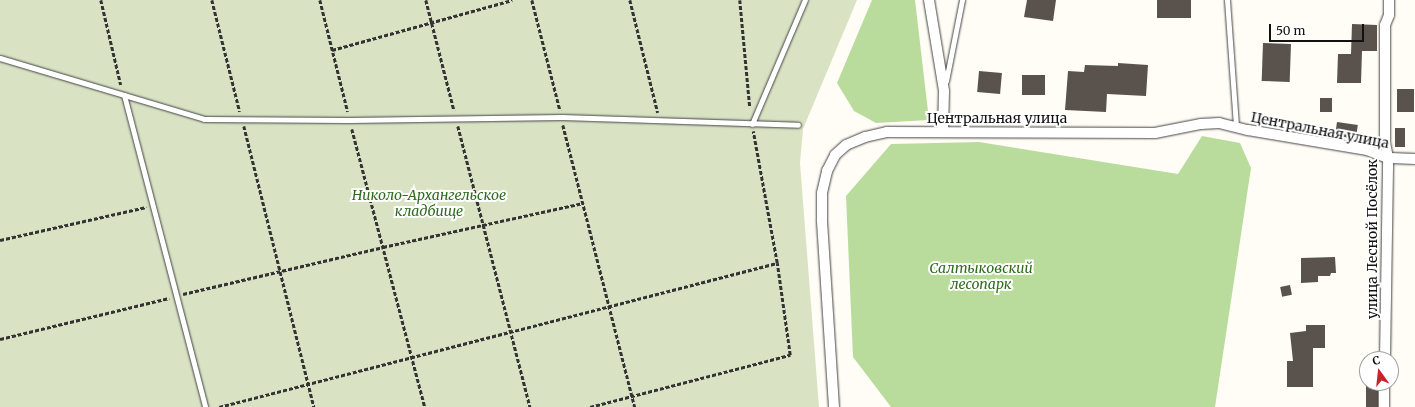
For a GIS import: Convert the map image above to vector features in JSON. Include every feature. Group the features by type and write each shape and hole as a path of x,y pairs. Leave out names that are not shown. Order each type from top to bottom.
{"street":[{"path":"929,0 944,91 943,132"},
{"name":"улица Лесной Посёлок","path":"1385,351 1388,158 1385,142 1385,25 1389,15 1389,0"},
{"name":"Центральная улица","path":"834,407 822,219 822,193 827,171 835,155 846,145 865,137 887,132 1155,133 1201,124 1219,123 1366,150 1388,158 1415,159"},
{"path":"1384,391 1384,407"}],"lane":[{"path":"752,124 805,0"},
{"path":"944,91 962,0"},
{"path":"1226,0 1236,127"},
{"path":"0,58 204,119 349,120 562,117 798,125"},
{"path":"124,95 205,407"}],"path":[{"path":"101,0 124,95"},
{"path":"212,0 314,407"},
{"path":"320,0 349,120 425,407"},
{"path":"426,0 530,407"},
{"path":"332,50 512,0"},
{"path":"532,0 636,407"},
{"path":"630,0 660,121"},
{"path":"590,407 790,355 777,263 752,124 740,0"},
{"path":"0,338 383,247 584,203"},
{"path":"0,240 152,206"},
{"path":"219,407 777,263"}],"green space":[{"name":"Николо-Архангельское кладбище","path":"0,0 857,0 803,129 800,163 819,407 0,407"},
{"path":"872,0 915,0 929,120 876,123 854,111 837,83"},
{"name":"Салтыковский лесопарк","path":"1202,136 1240,143 1251,168 1215,407 891,407 853,357 846,196 891,144 979,142 1178,174"}],"building":[{"path":"1027,0 1056,0 1053,21 1024,17"},
{"path":"1157,0 1191,0 1191,18 1157,18"},
{"path":"1352,24 1377,25 1377,51 1362,51 1361,83 1337,83 1338,54 1351,54"},
{"path":"1263,43 1291,44 1290,82 1262,81"},
{"path":"1118,63 1148,65 1146,96 1107,94 1106,112 1065,110 1068,71 1084,72 1085,65 1118,66"},
{"path":"979,71 1002,73 1000,94 977,92"},
{"path":"1022,75 1045,75 1045,95 1022,95"},
{"path":"1397,89 1414,89 1414,112 1397,112"},
{"path":"1320,98 1332,98 1332,112 1320,112"},
{"path":"1337,122 1358,125 1356,139 1335,136"},
{"path":"1395,128 1405,128 1405,147 1395,147"},
{"path":"1335,257 1336,273 1331,273 1330,276 1318,276 1318,282 1301,283 1301,258"},
{"path":"1290,285 1292,295 1282,297 1280,287"},
{"path":"1306,325 1325,325 1325,348 1313,348 1313,387 1287,387 1287,361 1293,361 1290,333 1306,331"},
{"path":"1366,391 1378,391 1378,407 1366,407"}]}
